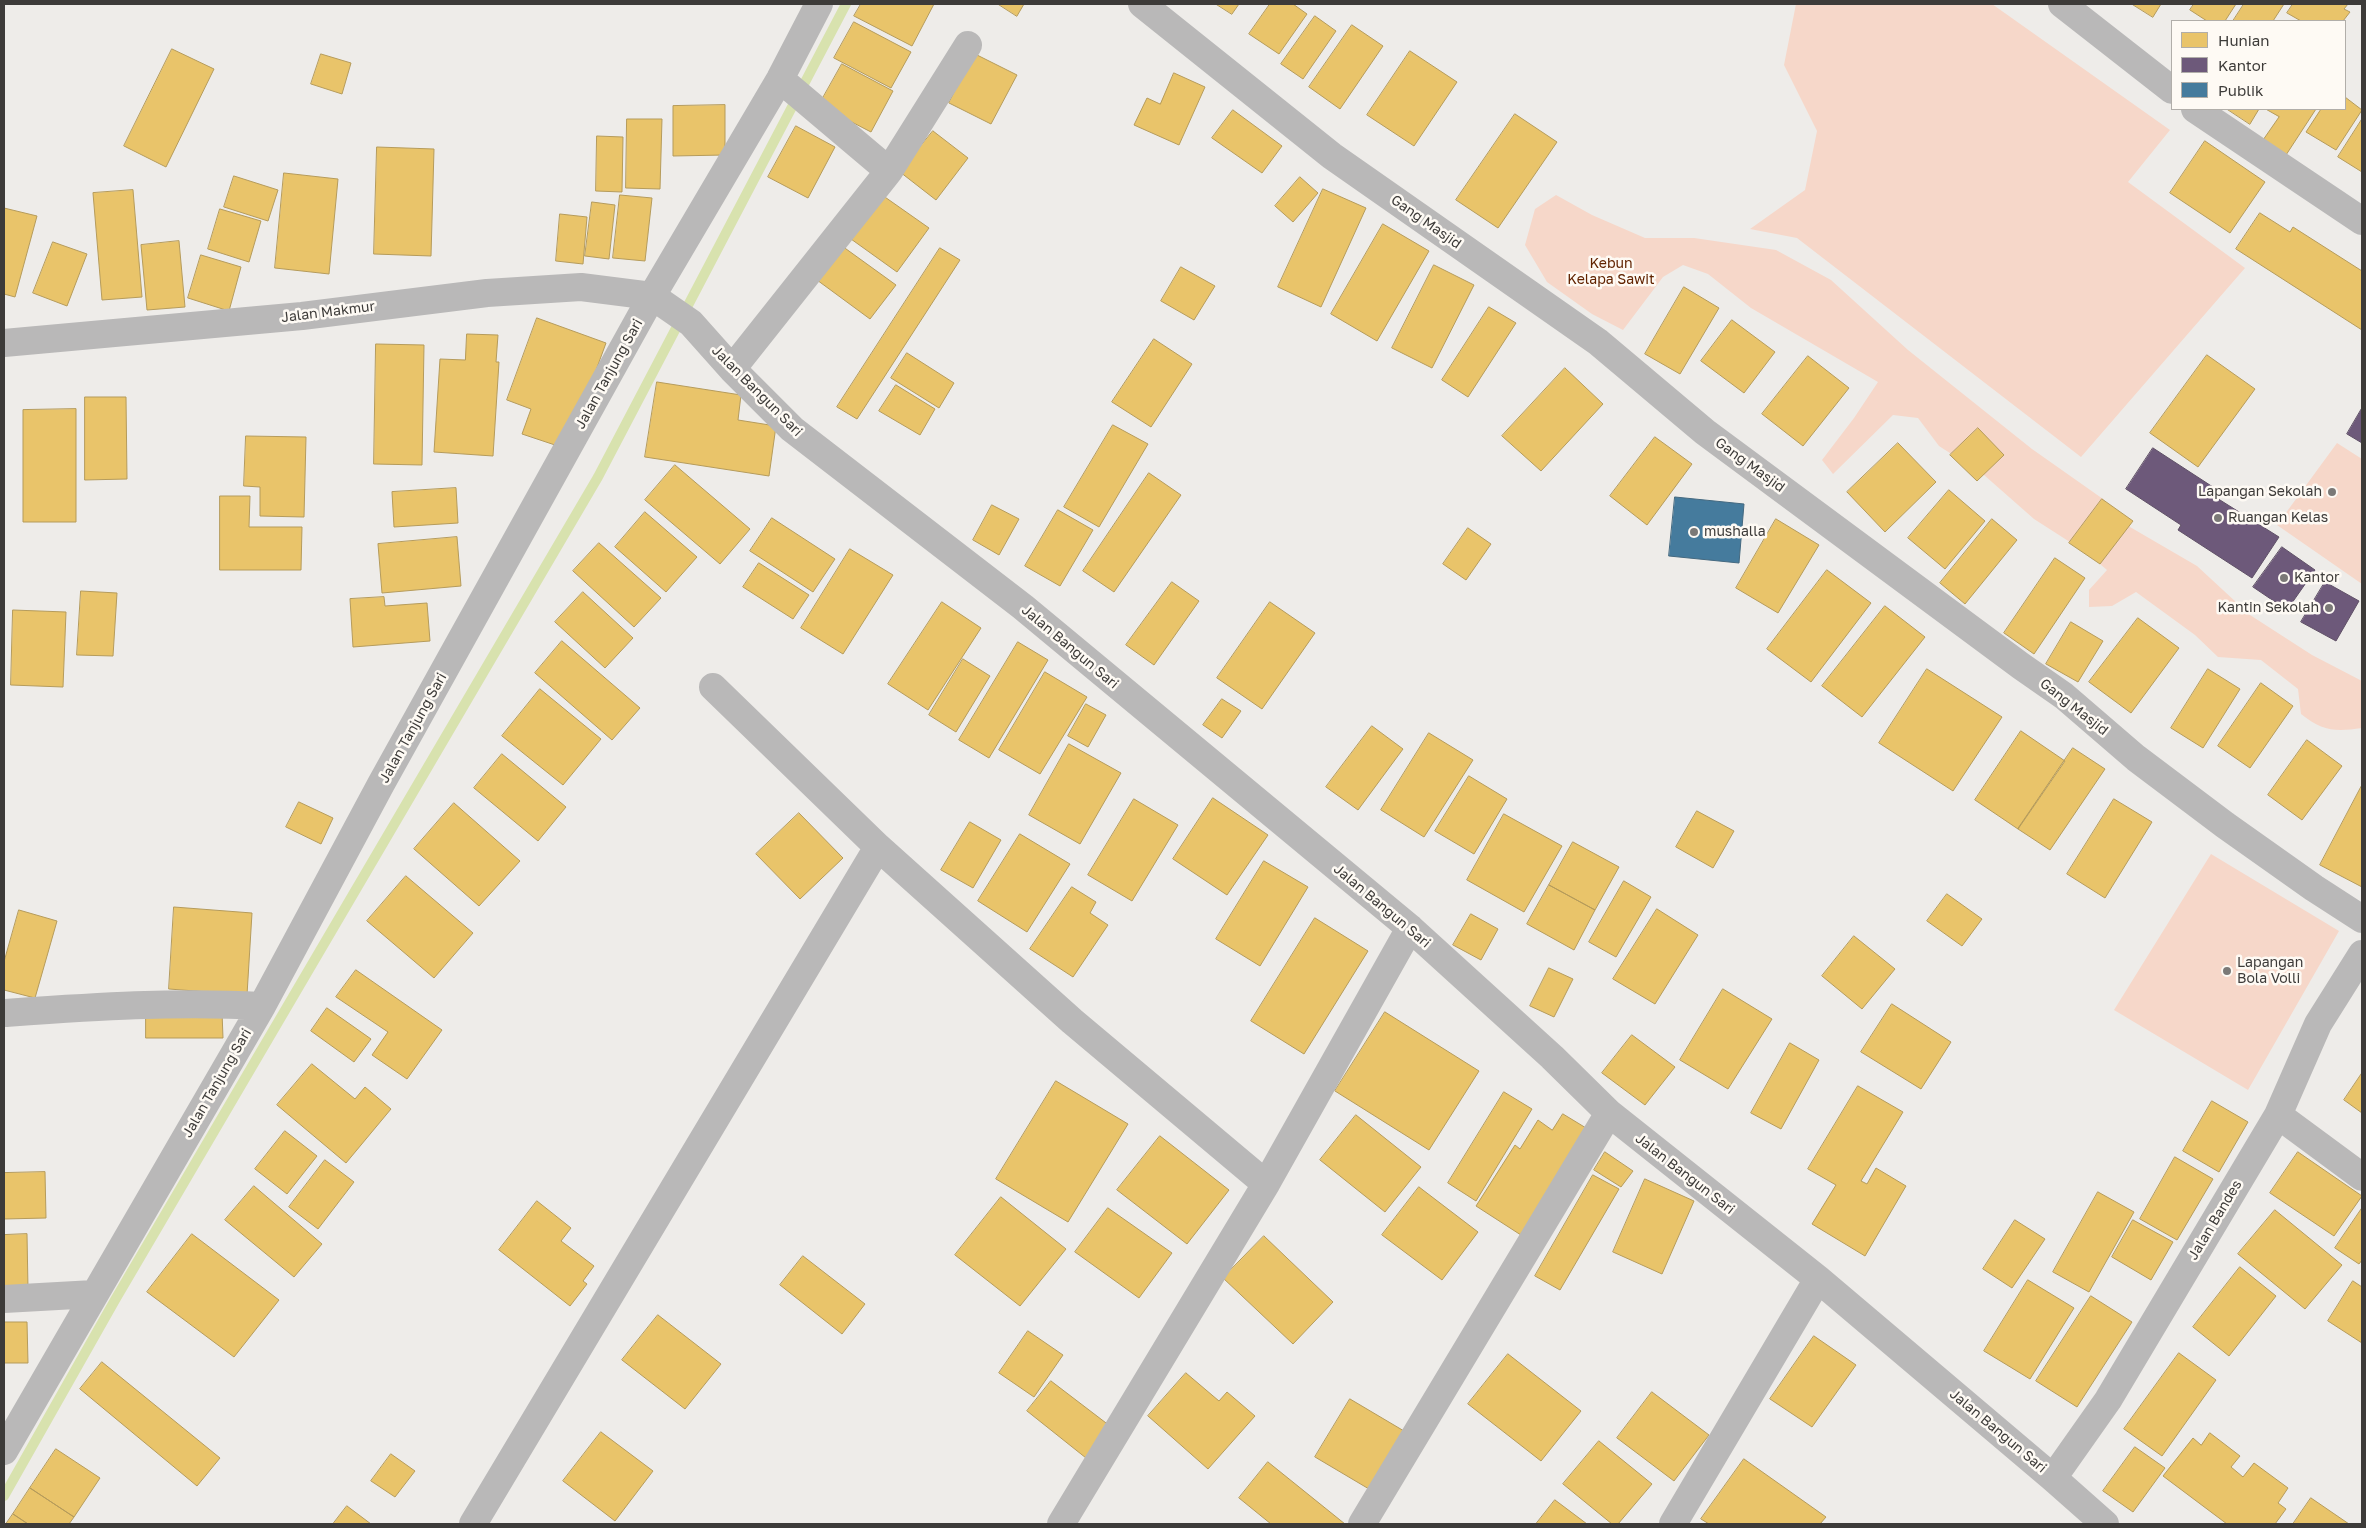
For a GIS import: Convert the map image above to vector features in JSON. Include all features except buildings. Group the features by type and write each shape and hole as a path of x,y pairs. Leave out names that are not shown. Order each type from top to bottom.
{"street":[{"name":"Jalan Tanjung Sari","path":"4,1451 262,1006 381,784 652,296 792,90 819,4"},
{"name":"Gang Masjid","path":"1142,4 1332,156 1598,342 1705,432 2064,696 2151,769 2306,883 2362,919"},
{"path":"2062,4 2171,89"},
{"path":"732,369 889,171 968,45"},
{"path":"792,90 889,171"},
{"path":"2196,110 2362,221"},
{"name":"Jalan Makmur","path":"4,343 302,316 487,293 581,287 652,296"},
{"name":"Jalan Bangun Sari","path":"652,296 683,317 792,428 1023,607 1410,928 1552,1057 1609,1113 1818,1279 2105,1524"},
{"path":"714,687 878,847 1072,1021 1266,1184"},
{"path":"473,1524 878,847"},
{"path":"1061,1524 1266,1184 1410,928"},
{"name":"Jalan Bandes","path":"2053,1478 2108,1400 2278,1115 2318,1024 2362,954"},
{"path":"4,1013 144,1004 206,1003 262,1006"},
{"path":"1362,1524 1609,1113"},
{"path":"2278,1115 2362,1177"},
{"path":"1673,1524 1818,1279"},
{"path":"4,1299 94,1294"}],"green space":[{"path":"1796,4 1992,4 2170,130 2128,182 2245,268 2081,457 1797,238 1750,229 1805,190 1817,131 1784,65"},
{"name":"Kebun Kelapa Sawit","path":"1556,195 1592,215 1645,238 1694,238 1776,250 1831,280 1908,350 2032,449 2103,499 2130,527 2197,566 2250,615 2312,655 2362,681 2362,728 2329,729 2309,720 2301,714 2298,689 2261,660 2218,657 2195,635 2136,592 2112,606 2089,607 2089,590 2107,570 2087,553 2034,519 1984,475 1939,446 1918,418 1893,415 1833,474 1822,460 1878,382 1751,308 1708,274 1683,265 1663,277 1623,330 1592,314 1547,282 1525,245 1535,209"},
{"name":"Lapangan Sekolah","path":"2337,443 2362,459 2362,584 2277,525"},
{"name":"Lapangan Bola Volli","path":"2211,854 2339,931 2248,1090 2114,1010"}],"waterway":[{"path":"4,1496 115,1300 598,477 846,4"}],"place":[{"name":"Lapangan Sekolah","path":"2332,492"},
{"name":"Ruangan Kelas","path":"2218,518"},
{"name":"mushalla","path":"1694,532"},
{"name":"Kantor","path":"2284,578"},
{"name":"Kantin Sekolah","path":"2329,608"},
{"name":"Lapangan Bola Volli","path":"2227,971"}]}
